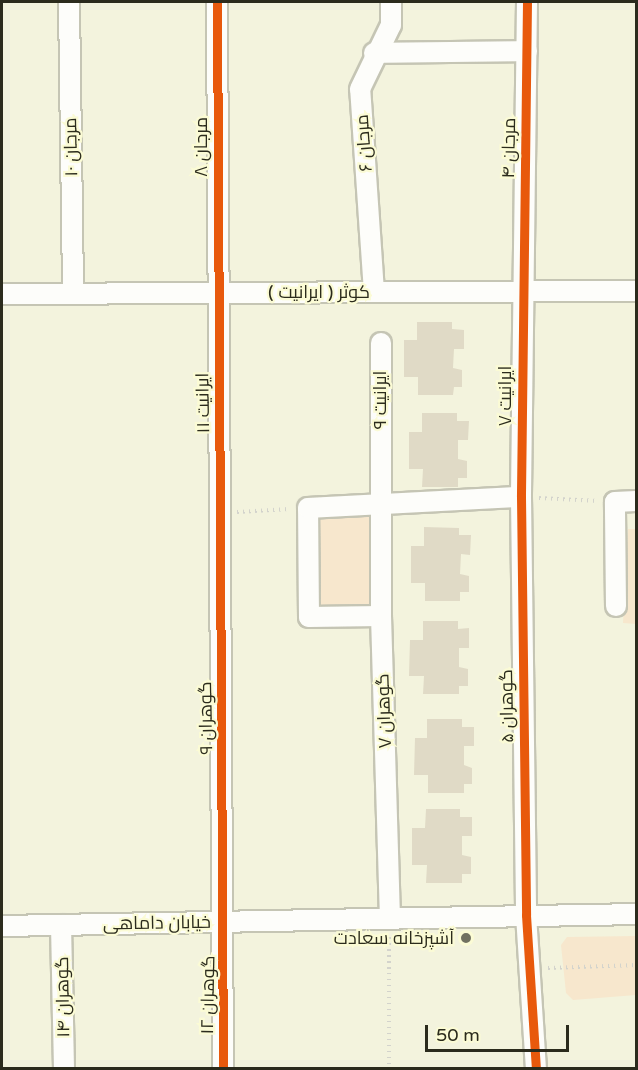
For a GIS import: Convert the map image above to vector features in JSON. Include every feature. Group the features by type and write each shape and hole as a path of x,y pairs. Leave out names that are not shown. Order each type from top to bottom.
{"street":[{"name":"مرجان ۱۰","path":"69,2 73,293"},
{"name":"مرجان ۸","path":"217,2 219,292"},
{"name":"مرجان ۶","path":"374,292 360,89 374,53 390,26 391,2"},
{"name":"مرجان ۴","path":"522,295 526,2"},
{"path":"374,53 527,51"},
{"name":"کوثر ( ایرانیت )","path":"2,294 374,292 522,295 636,291"},
{"name":"ایرانیت ۱۱","path":"219,292 221,513"},
{"name":"ایرانیت ۷","path":"521,497 522,295"},
{"name":"ایرانیت ۹","path":"380,507 381,342"},
{"path":"381,616 309,617 308,508 380,507 521,497"},
{"name":"گوهران ۵","path":"521,497 526,915 536,1068"},
{"path":"616,606 615,502 636,501"},
{"name":"گوهران ۷","path":"380,507 390,915"},
{"name":"گوهران ۹","path":"221,513 225,922"},
{"name":"خیابان داماهی","path":"2,926 225,922 390,915 636,914"},
{"name":"گوهران ۱۲","path":"224,1068 225,922"},
{"name":"گوهران ۱۴","path":"61,925 64,1068"}],"path":[{"path":"521,497 615,502"},
{"path":"221,513 308,508"},
{"path":"389,1068 386,1011 390,915"},
{"path":"530,969 636,965"}],"shaded area":[{"path":"315,514 373,514 373,609 315,609"},
{"path":"628,529 636,529 636,624 623,623"},
{"path":"636,936 636,995 573,1000 566,993 561,945 567,937"}],"building":[{"path":"417,322 452,322 452,329 464,330 464,349 454,349 453,368 462,370 462,387 454,387 453,395 418,395 418,377 404,377 404,340 417,340"},
{"path":"422,413 457,413 457,421 469,421 468,440 458,440 458,459 467,461 467,478 458,478 458,487 422,487 423,469 409,469 409,432 422,432"},
{"path":"424,527 459,528 459,535 471,535 470,555 461,554 460,574 469,576 469,592 460,592 460,601 425,601 425,583 411,583 411,546 424,546"},
{"path":"423,621 458,621 458,629 469,628 469,648 459,648 459,667 468,669 468,686 459,686 459,694 423,694 424,676 409,676 410,640 423,640"},
{"path":"427,719 462,719 462,727 474,727 474,746 464,746 464,765 472,768 472,784 464,784 464,793 428,793 428,775 414,775 415,738 427,738"},
{"path":"426,809 460,809 460,817 472,817 472,836 462,836 462,855 471,857 471,874 462,874 462,883 426,883 427,865 412,865 412,828 425,828"}],"cycle path":[{"path":"217,2 223,1068"},
{"path":"527,2 521,497 526,915 536,1068"}],"place":[{"name":"آشپزخانه سعادت","path":"466,938"}]}
